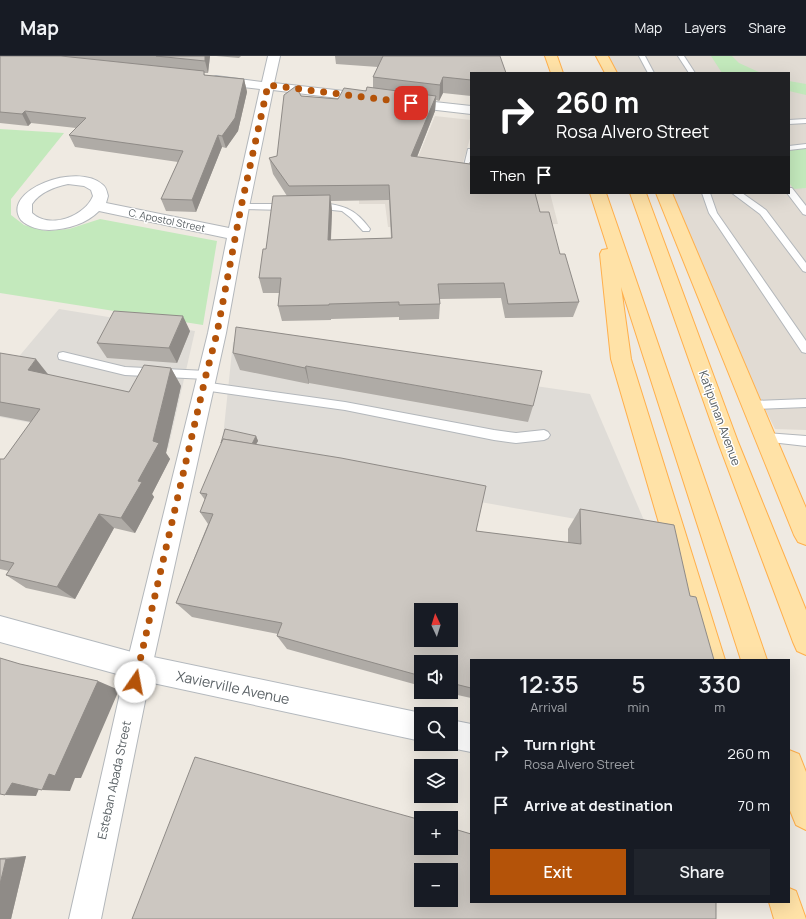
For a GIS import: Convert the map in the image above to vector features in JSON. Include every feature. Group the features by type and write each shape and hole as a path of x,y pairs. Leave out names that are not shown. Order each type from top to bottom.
{"main road":[{"path":"551,56 557,72"},
{"path":"595,58 610,72"},
{"name":"Katipunan Avenue","path":"638,194 728,442 806,642"},
{"path":"664,194 806,535"},
{"path":"601,199 642,328 754,659"},
{"path":"601,199 621,359 712,659"},
{"path":"790,767 806,815"},
{"path":"785,903 790,919"}],"street":[{"name":"Esteban Abada Street","path":"85,919 139,667 204,380 217,333 241,207 274,56"},
{"path":"207,79 268,85 380,100"},
{"path":"395,102 470,110"},
{"path":"68,180 89,183 97,187 101,192 101,199 98,206 90,214 78,220 52,226 39,224 29,220 24,214 23,207 27,199 35,192 50,184 68,180"},
{"name":"C. Apostol Street","path":"98,206 236,235"},
{"name":"Xavierville Avenue","path":"0,630 139,667 414,726"},
{"path":"458,735 470,738"}],"lane":[{"path":"642,56 650,72"},
{"path":"681,56 691,72"},
{"path":"790,122 806,121"},
{"path":"790,148 806,146"},
{"path":"470,155 466,171 466,174 470,175"},
{"path":"790,191 806,212"},
{"path":"706,194 713,213 806,349"},
{"path":"738,194 763,212 806,269"},
{"path":"241,207 336,206 352,213 366,229"},
{"path":"62,356 125,371 204,380 494,435 516,438 544,435"},
{"path":"752,405 806,403"},
{"path":"766,438 806,441"}],"shaded area":[{"path":"607,56 806,56 806,430 775,429 750,379 670,194 790,194 790,72 615,72"},
{"path":"435,116 470,120 470,138 459,176 470,192 470,194 550,194 558,224 388,227 385,204 359,204 360,166 412,172"},
{"path":"59,309 195,331 168,449 0,417 0,379"},
{"path":"233,342 590,394 649,532 221,456"}],"green space":[{"path":"711,56 732,56 739,63 759,72 721,72"},
{"path":"790,81 806,84 806,95 790,91"},
{"path":"0,129 64,133 11,199 11,215 24,225 46,231 69,229 100,219 217,241 203,325 0,293"},
{"path":"806,148 806,188 794,189 790,184 790,149"}],"building":[{"path":"0,56 61,56 204,71 204,75 244,79 235,118 222,136 218,135 192,200 161,199 183,151 69,135 86,118 25,111 22,114 0,112"},
{"path":"156,56 205,56 205,61"},
{"path":"383,56 500,56 506,72 470,72 470,80 443,77 440,85 373,77"},
{"path":"296,86 301,96 338,99 344,88 366,91 367,87 436,96 411,156 470,164 470,194 535,194 540,212 549,212 560,254 565,254 579,302 508,304 504,283 438,284 440,304 399,305 399,302 278,306 281,278 259,278 263,249 266,249 273,196 330,195 328,240 392,238 389,185 289,186 269,158 277,156 284,95"},
{"path":"114,311 183,316 169,348 97,343"},
{"path":"236,327 542,371 533,406 306,366 305,368 233,353"},
{"path":"0,353 36,359 28,370 129,392 144,365 171,368 153,441 159,443 138,481 142,482 121,518 99,514 57,587 6,575 14,563 0,560 0,459 4,459 40,409 0,402"},
{"path":"225,429 256,436 252,444 223,439 221,443"},
{"path":"223,439 341,458 486,486 476,531 581,544 580,509 674,525 690,596 696,597 714,659 470,659 470,688 458,685 458,655 414,655 414,674 277,636 282,623 176,603 213,514 200,512 207,494 200,493"},
{"path":"0,658 20,664 98,681 55,776 49,774 42,790 12,783 5,795 0,794"},
{"path":"195,757 414,818 414,855 458,855 458,830 470,834 470,903 716,903 716,919 132,919"},
{"path":"0,859 6,859 0,884"}],"route":[{"path":"135,682 217,333 241,207 268,85 411,103"}]}
